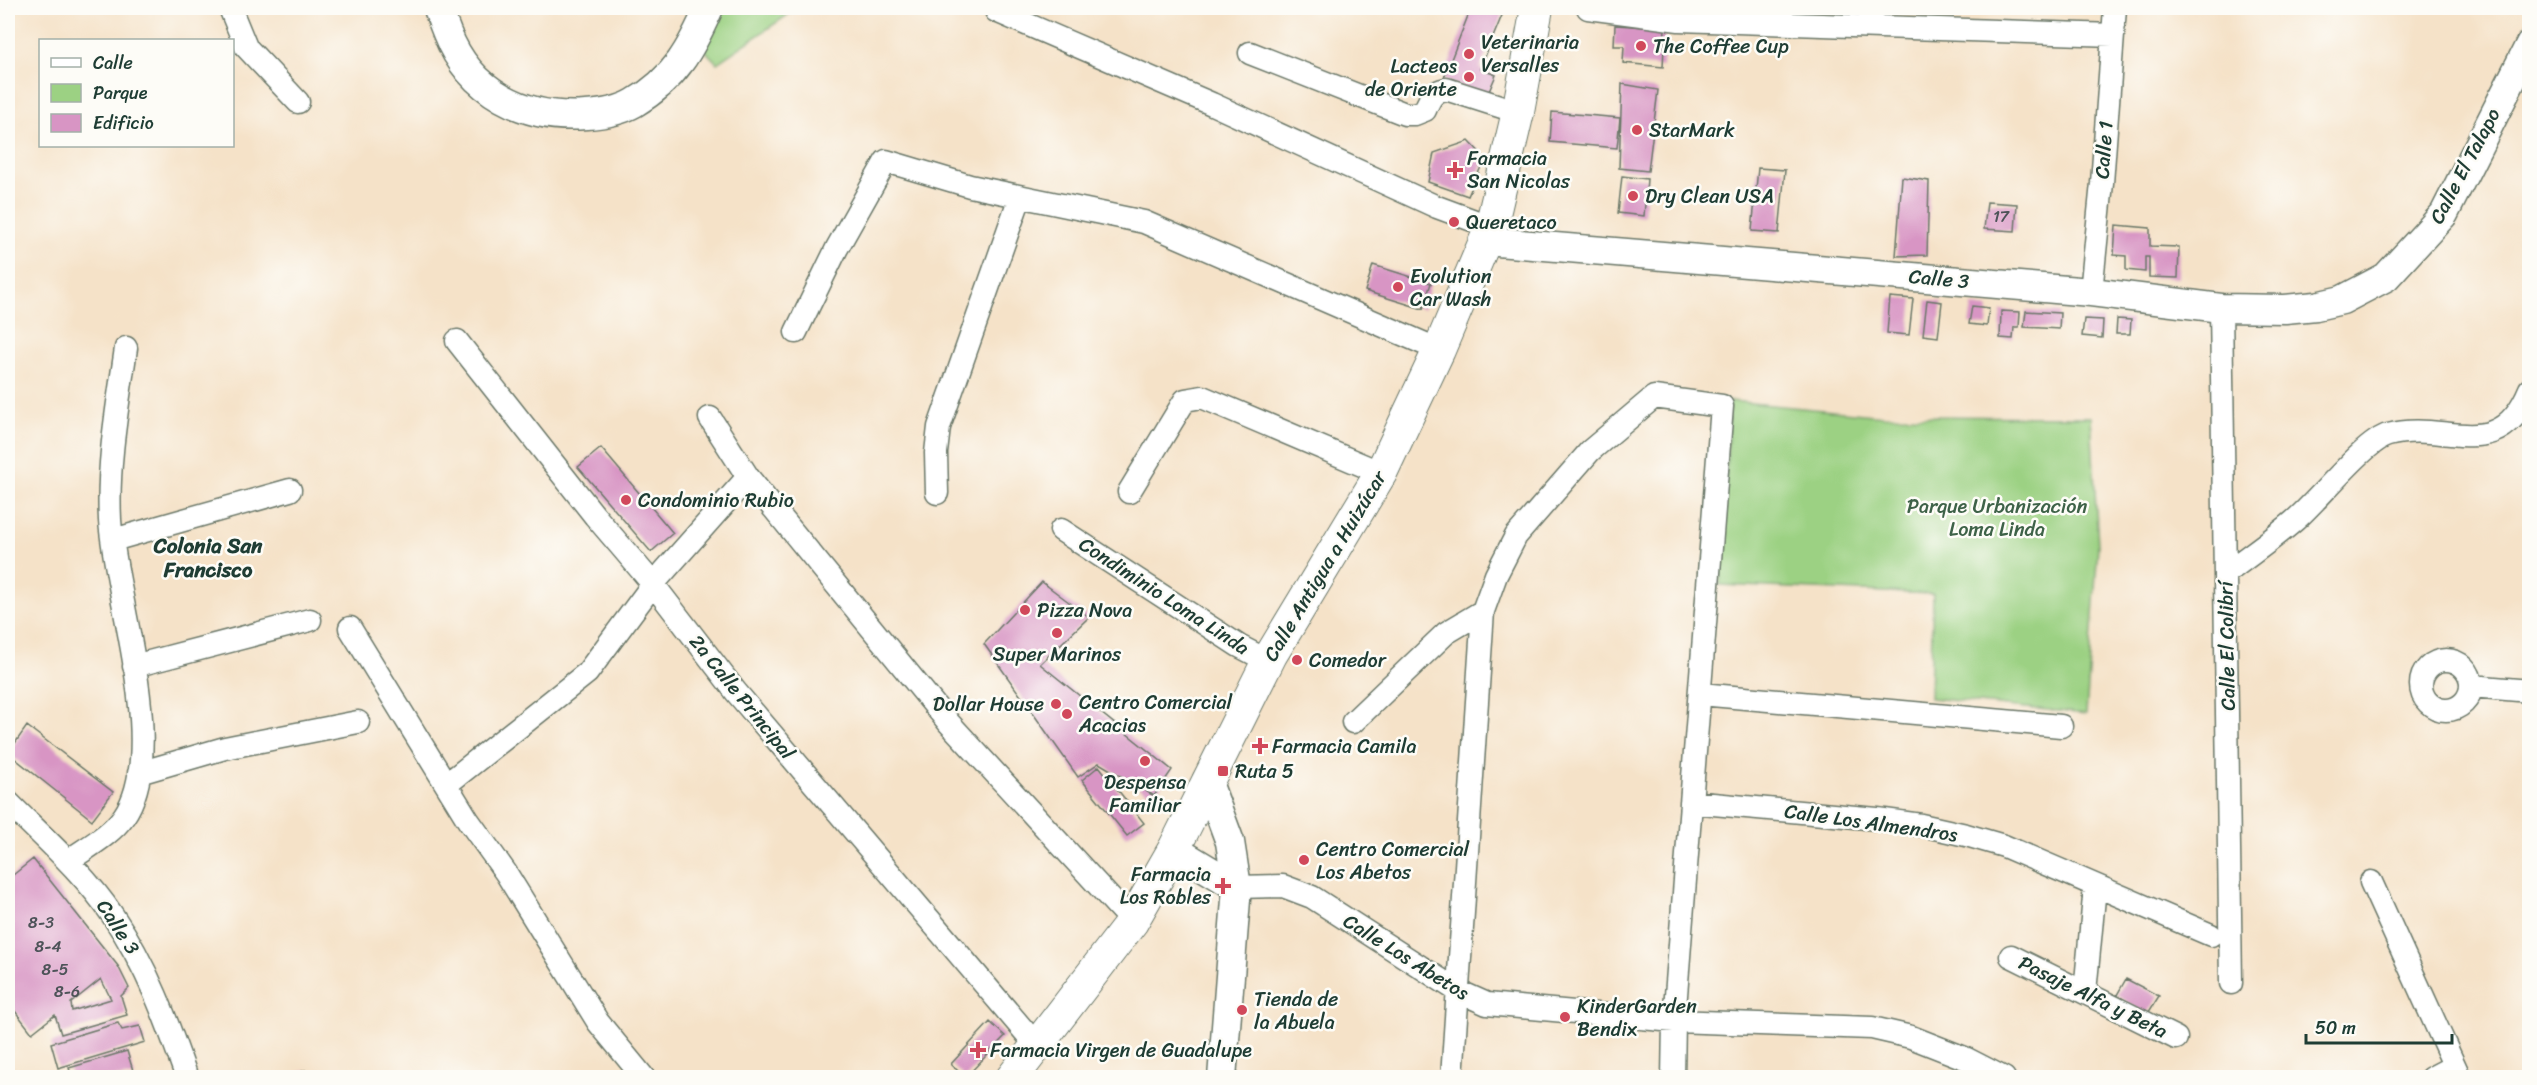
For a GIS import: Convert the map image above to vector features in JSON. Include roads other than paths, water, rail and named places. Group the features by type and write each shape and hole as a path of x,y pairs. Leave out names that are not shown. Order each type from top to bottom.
{"main road":[{"name":"Calle Antigua a Huizúcar","path":"1012,1077 1132,922 1174,849 1268,661 1381,473 1439,350 1488,234 1518,112 1536,8"}],"street":[{"path":"230,8 246,47 298,102"},
{"path":"438,8 452,46 467,69 483,86 501,100 528,111 568,117 617,110 632,104 664,81 685,57 709,8"},
{"path":"1588,8 1679,20 2113,35"},
{"name":"Calle 1","path":"2091,292 2115,8"},
{"path":"996,11 1212,104 1437,207 1488,234"},
{"name":"Calle El Talapo","path":"2386,277 2444,214 2529,44"},
{"path":"1250,53 1405,114 1415,114 1425,110 1431,96 1446,89 1518,112"},
{"path":"796,332 837,248 886,161 970,186 1144,222 1439,350"},
{"path":"937,493 936,453 939,427 1020,197"},
{"name":"Calle 3","path":"1488,234 2091,292 2221,308 2285,309 2316,306 2342,300 2386,277"},
{"name":"Calle El Colibrí","path":"2221,308 2231,983"},
{"name":"2a Calle Principal","path":"457,341 736,692 1037,1046"},
{"path":"68,861 115,827 125,815 132,801 142,751 140,707 110,522 109,466 126,348"},
{"path":"2226,574 2295,521 2374,440 2402,433 2479,435 2492,433 2514,419 2529,389"},
{"path":"1129,492 1185,400 1202,397 1381,473"},
{"path":"1452,1077 1483,611 1496,575 1516,536 1590,451 1654,397 1722,406 1674,1021 1673,1077"},
{"path":"710,418 748,477 948,723 1132,922"},
{"path":"447,784 587,673 652,584 748,477"},
{"path":"113,540 290,489"},
{"name":"Condiminio Loma Linda","path":"1061,530 1239,646 1268,661"},
{"path":"1353,722 1446,633 1483,611"},
{"path":"134,666 310,620"},
{"path":"350,627 380,680 468,820 506,873 598,1022 644,1077"},
{"path":"2471,686 2529,691"},
{"path":"1700,694 2061,726"},
{"path":"139,773 225,748 358,722"},
{"path":"1207,780 1230,842 1237,886 1222,1077"},
{"name":"Calle 3","path":"8,802 68,861 114,916 144,968 160,1002 187,1077"},
{"name":"Calle Los Almendros","path":"1691,802 1921,825 2004,846 2211,935"},
{"path":"1174,849 1237,886"},
{"path":"2371,882 2457,1072 2431,1077"},
{"name":"Calle Los Abetos","path":"1237,886 1283,886 1312,897 1458,991 1487,1004 1674,1021 1872,1028 1911,1037 1967,1059 2004,1077"},
{"path":"2085,992 2095,887"},
{"name":"Pasaje Alfa y Beta","path":"2010,956 2176,1038"}],"place":[{"name":"The Coffee Cup","path":"1641,46"},
{"name":"Veterinaria Versalles","path":"1469,54"},
{"name":"Lacteos de Oriente","path":"1469,77"},
{"name":"StarMark","path":"1637,130"},
{"name":"Farmacia San Nicolas","path":"1455,170"},
{"name":"Dry Clean USA","path":"1633,196"},
{"name":"Queretaco","path":"1454,222"},
{"name":"Evolution Car Wash","path":"1398,287"},
{"name":"Condominio Rubio","path":"626,500"},
{"name":"Pizza Nova","path":"1025,610"},
{"name":"Super Marinos","path":"1057,633"},
{"name":"Comedor","path":"1297,660"},
{"name":"Dollar House","path":"1056,704"},
{"name":"Centro Comercial Acacias","path":"1067,714"},
{"name":"Farmacia Camila","path":"1260,746"},
{"name":"Despensa Familiar","path":"1145,761"},
{"name":"Ruta 5","path":"1223,771"},
{"name":"Centro Comercial Los Abetos","path":"1304,860"},
{"name":"Farmacia Los Robles","path":"1223,886"},
{"name":"Tienda de la Abuela","path":"1242,1010"},
{"name":"KinderGarden Bendix","path":"1565,1017"},
{"name":"Farmacia Virgen de Guadalupe","path":"978,1050"}],"district":[{"name":"Colonia San Francisco","path":"208,558"}],"park label":[{"name":"Parque Urbanización Loma Linda","path":"1997,518"}]}
